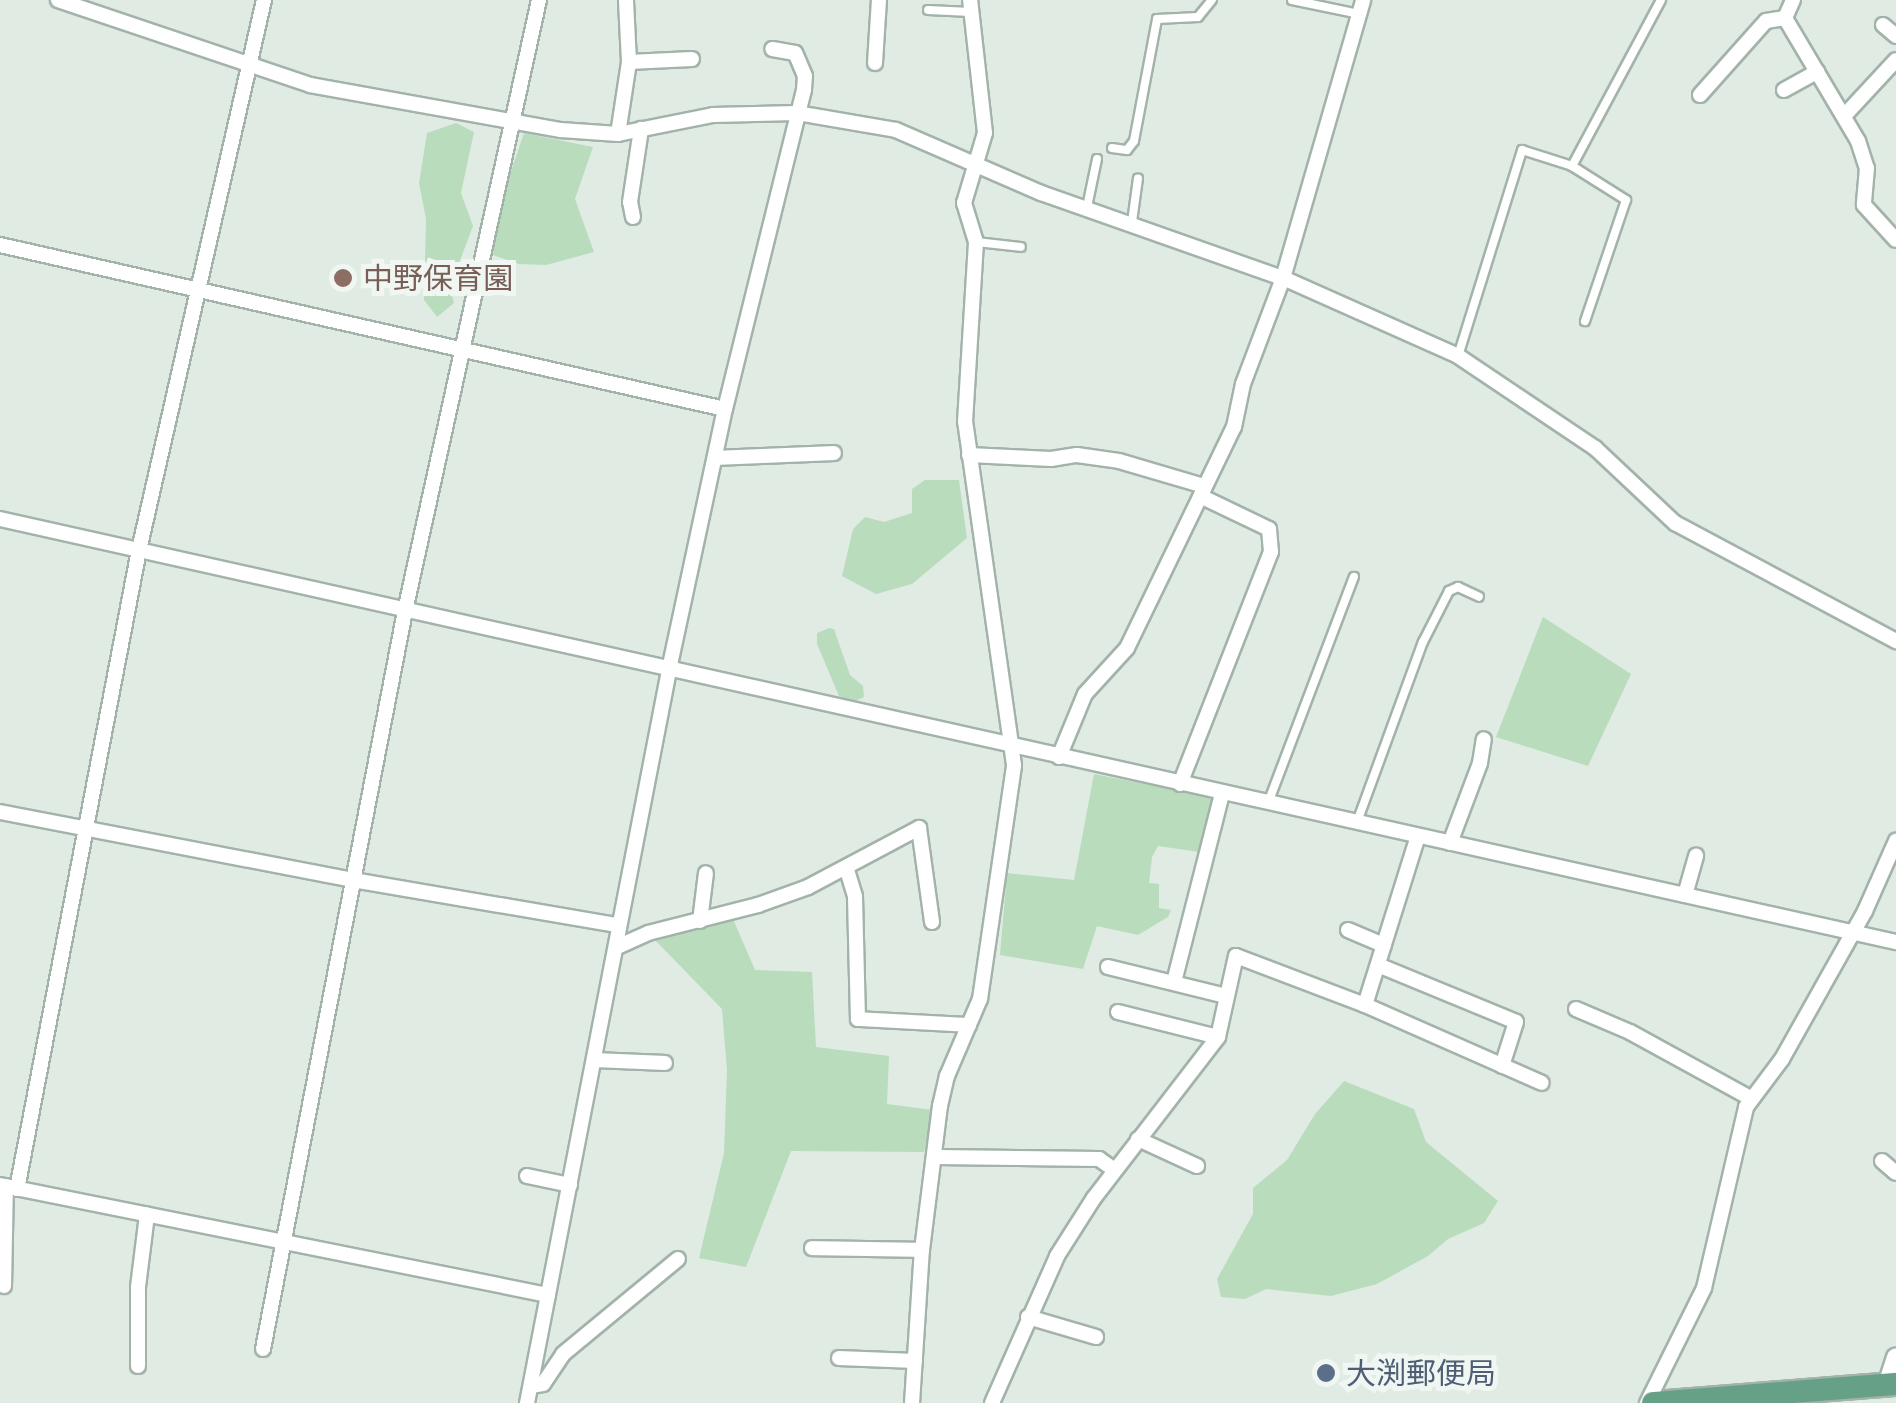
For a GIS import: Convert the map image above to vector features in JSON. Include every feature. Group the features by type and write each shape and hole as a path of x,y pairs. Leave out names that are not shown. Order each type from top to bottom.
{"main road":[{"path":"1650,1403 1889,1391"}],"street":[{"path":"58,0 310,84 512,120 618,134 713,115 797,113 896,130 1041,193 1283,278 1458,356 1595,448 1675,523 1896,641"},
{"path":"4,1286 8,1187 85,828 139,550 264,0"},
{"path":"263,1349 405,611 539,0"},
{"path":"618,134 630,62 626,0"},
{"path":"875,63 879,0"},
{"path":"1785,18 1793,0"},
{"path":"912,1403 922,1250 947,1076 980,999 1014,765 965,422 968,300 976,242 964,203 984,134 983,94 971,6"},
{"path":"1058,757 1085,694 1126,648 1234,427 1243,384 1283,278 1361,7"},
{"path":"1785,18 1844,116 1867,168 1864,205 1896,240"},
{"path":"1700,95 1766,22 1785,18"},
{"path":"1884,25 1896,36"},
{"path":"527,1403 670,665 726,408 804,90 802,65 795,53 772,49"},
{"path":"630,62 692,58"},
{"path":"1844,116 1896,60"},
{"path":"1784,90 1817,72"},
{"path":"633,217 630,202 641,129"},
{"path":"0,245 726,408"},
{"path":"715,458 834,453"},
{"path":"969,455 1051,459 1077,455 1202,491 1269,530 1271,552 1180,784"},
{"path":"0,519 405,611 670,665 1012,743 1058,757 1896,942"},
{"path":"1450,843 1480,763 1484,739"},
{"path":"1174,982 1222,792"},
{"path":"0,812 617,926"},
{"path":"617,947 648,933 758,905 847,870 919,828 932,922"},
{"path":"1366,1005 1418,836"},
{"path":"1650,1403 1704,1288 1746,1107 1782,1059 1853,932 1896,841"},
{"path":"1685,895 1696,856"},
{"path":"847,870 855,897 858,1018 968,1026"},
{"path":"700,921 706,873"},
{"path":"1348,930 1384,945"},
{"path":"992,1403 1057,1256 1115,1170 1218,1036 1236,956 1366,1005 1542,1084"},
{"path":"1378,965 1516,1022 1502,1066"},
{"path":"1108,967 1226,996"},
{"path":"1576,1008 1630,1032 1752,1099"},
{"path":"1118,1012 1218,1036"},
{"path":"595,1060 664,1063"},
{"path":"1138,1139 1197,1166"},
{"path":"936,1157 1099,1158 1115,1170"},
{"path":"1882,1161 1896,1173"},
{"path":"528,1176 570,1184"},
{"path":"8,1187 548,1295"},
{"path":"138,1366 138,1286 147,1215"},
{"path":"812,1248 922,1250"},
{"path":"532,1386 542,1384 563,1354 678,1259"},
{"path":"1028,1317 1096,1337"},
{"path":"1889,1391 1896,1357"},
{"path":"839,1358 914,1360"}],"lane":[{"path":"1112,148 1128,150 1134,141 1157,19 1198,17 1212,0"},
{"path":"1292,0 1361,7"},
{"path":"1572,166 1661,0"},
{"path":"928,10 971,6"},
{"path":"1458,356 1522,150 1572,166 1626,200 1585,322"},
{"path":"1088,207 1096,159"},
{"path":"1132,222 1138,178"},
{"path":"976,242 1021,247"},
{"path":"1268,803 1354,577"},
{"path":"1356,822 1423,642 1450,591 1458,587 1479,597"}],"green space":[{"path":"456,123 474,132 461,193 473,226 450,287 454,303 437,317 424,300 426,219 419,183 427,133"},
{"path":"524,133 593,147 575,199 594,252 546,265 519,264 493,255 502,198"},
{"path":"925,480 959,480 967,538 912,584 876,594 842,576 853,529 865,517 884,522 912,513 912,489"},
{"path":"1543,617 1631,674 1588,766 1496,737"},
{"path":"834,629 850,675 863,686 864,697 855,701 839,696 817,644 817,633"},
{"path":"1094,774 1215,798 1199,852 1158,846 1152,857 1149,883 1159,884 1159,908 1171,910 1168,917 1138,935 1097,926 1083,969 1000,955 1007,873 1074,880"},
{"path":"733,919 755,970 812,972 816,1047 889,1056 887,1104 933,1110 924,1152 791,1151 746,1267 699,1258 724,1153 727,1070 722,1009 653,938"},
{"path":"1344,1081 1414,1109 1426,1142 1498,1201 1484,1223 1448,1239 1428,1256 1377,1284 1331,1296 1266,1289 1245,1299 1221,1297 1217,1279 1253,1214 1253,1188 1287,1160 1315,1114"}],"place":[{"name":"中野保育園","path":"343,278"},
{"name":"大渕郵便局","path":"1326,1373"}]}
